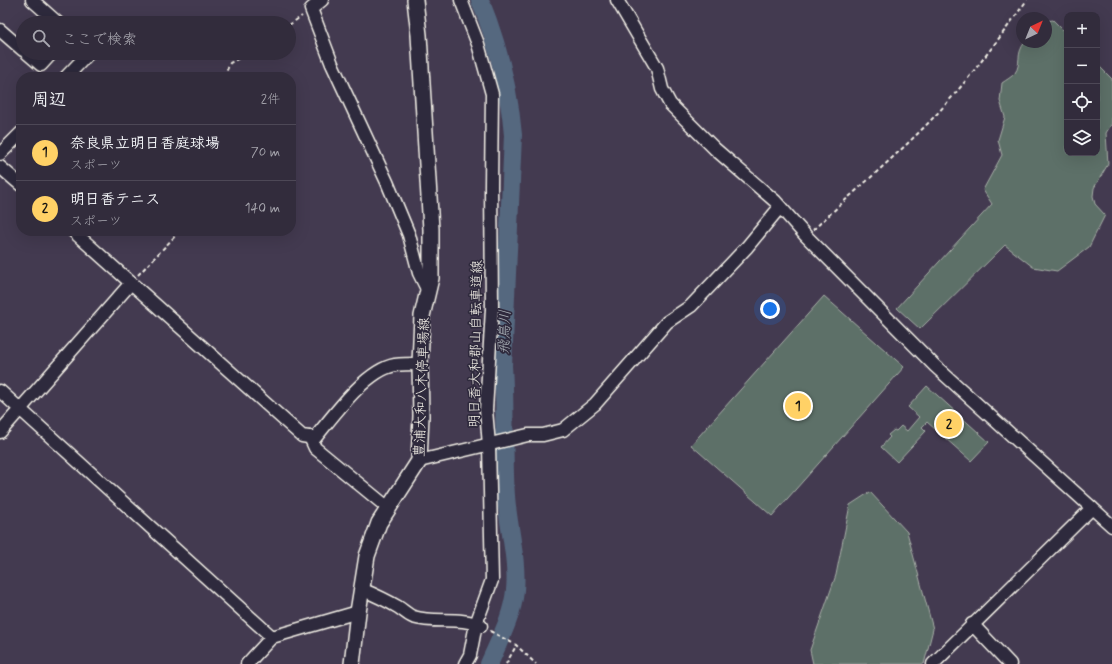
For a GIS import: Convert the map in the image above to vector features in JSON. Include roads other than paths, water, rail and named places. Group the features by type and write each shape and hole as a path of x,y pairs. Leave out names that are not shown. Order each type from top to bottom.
{"main road":[{"name":"豊浦大和八木停車場線","path":"352,664 361,589 367,556 379,523 387,507 419,461 422,316 431,278 431,229 420,35 415,0"}],"street":[{"path":"32,0 50,16"},
{"path":"322,0 311,9 332,64 409,235 419,273 428,292"},
{"name":"明日香大和郡山自転車道線","path":"460,0 478,44 492,94 492,310 486,410 492,444 492,580 470,655 465,664"},
{"path":"617,0 657,68 662,89 670,104 702,138 780,207 806,236 935,366 1112,526"},
{"path":"0,30 16,44"},
{"path":"35,60 41,65 46,60"},
{"path":"71,72 82,60"},
{"path":"0,154 16,138"},
{"path":"0,167 16,181"},
{"path":"419,461 528,435 543,436 563,430 596,404 667,322 691,306 747,247 780,207"},
{"path":"79,236 302,436 315,438 346,401 368,380 394,365 420,364"},
{"path":"0,432 131,283"},
{"path":"0,391 272,636"},
{"path":"310,438 315,448 387,507"},
{"path":"933,664 972,624 1092,508"},
{"path":"361,589 397,606 412,616 432,621 445,620 478,625"},
{"path":"247,664 272,636 358,612"},
{"path":"972,624 1010,664"}],"waterway":[{"name":"飛鳥川","path":"480,0 502,66 509,100 513,135 503,366 506,496 516,579 512,609 489,664"}],"place":[{"name":"奈良県立明日香庭球場","path":"798,406"},
{"name":"明日香テニス","path":"949,424"}]}
